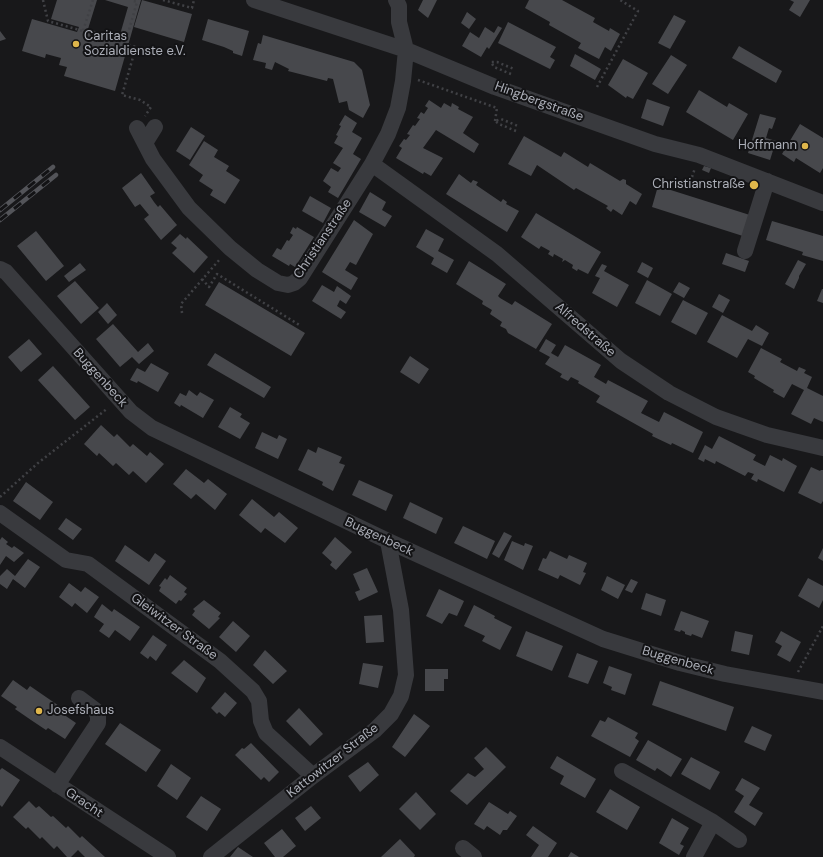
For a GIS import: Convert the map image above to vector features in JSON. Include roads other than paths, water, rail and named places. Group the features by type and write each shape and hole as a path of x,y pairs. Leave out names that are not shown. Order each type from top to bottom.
{"street":[{"name":"Hingbergstraße","path":"254,0 406,50 495,87 655,144 699,155 823,203"},
{"name":"Christianstraße","path":"138,128 152,158 194,213 230,248 257,270 278,283 288,285 300,278 372,164 388,134 398,108 404,75 406,50 399,22 399,6 396,0"},
{"path":"145,143 155,128"},
{"name":"Alfredstraße","path":"372,164 497,254 621,361 669,393 716,417 766,435 823,448"},
{"path":"745,251 767,181"},
{"name":"Buggenbeck","path":"2,267 130,412 152,428 388,542 603,639 680,664 790,687 823,692"},
{"name":"Gleiwitzer Straße","path":"0,513 66,560 88,564 220,661 253,691 259,701 261,721 266,733 313,776"},
{"name":"Kattowitzer Straße","path":"211,857 313,776 375,730 391,714 401,696 406,675 401,610 388,542"},
{"path":"57,785 98,723 98,716 95,710 79,698"},
{"name":"Gracht","path":"0,747 168,857"},
{"path":"622,771 713,822 739,840"},
{"path":"694,857 713,822"}],"railway":[{"path":"0,210 53,167"},
{"path":"0,220 56,175"}],"place":[{"name":"Caritas Sozialdienste e.V.","path":"76,44"},
{"name":"Hoffmann","path":"805,146"},
{"name":"Christianstraße","path":"754,185"},
{"name":"Josefshaus","path":"39,711"}]}
